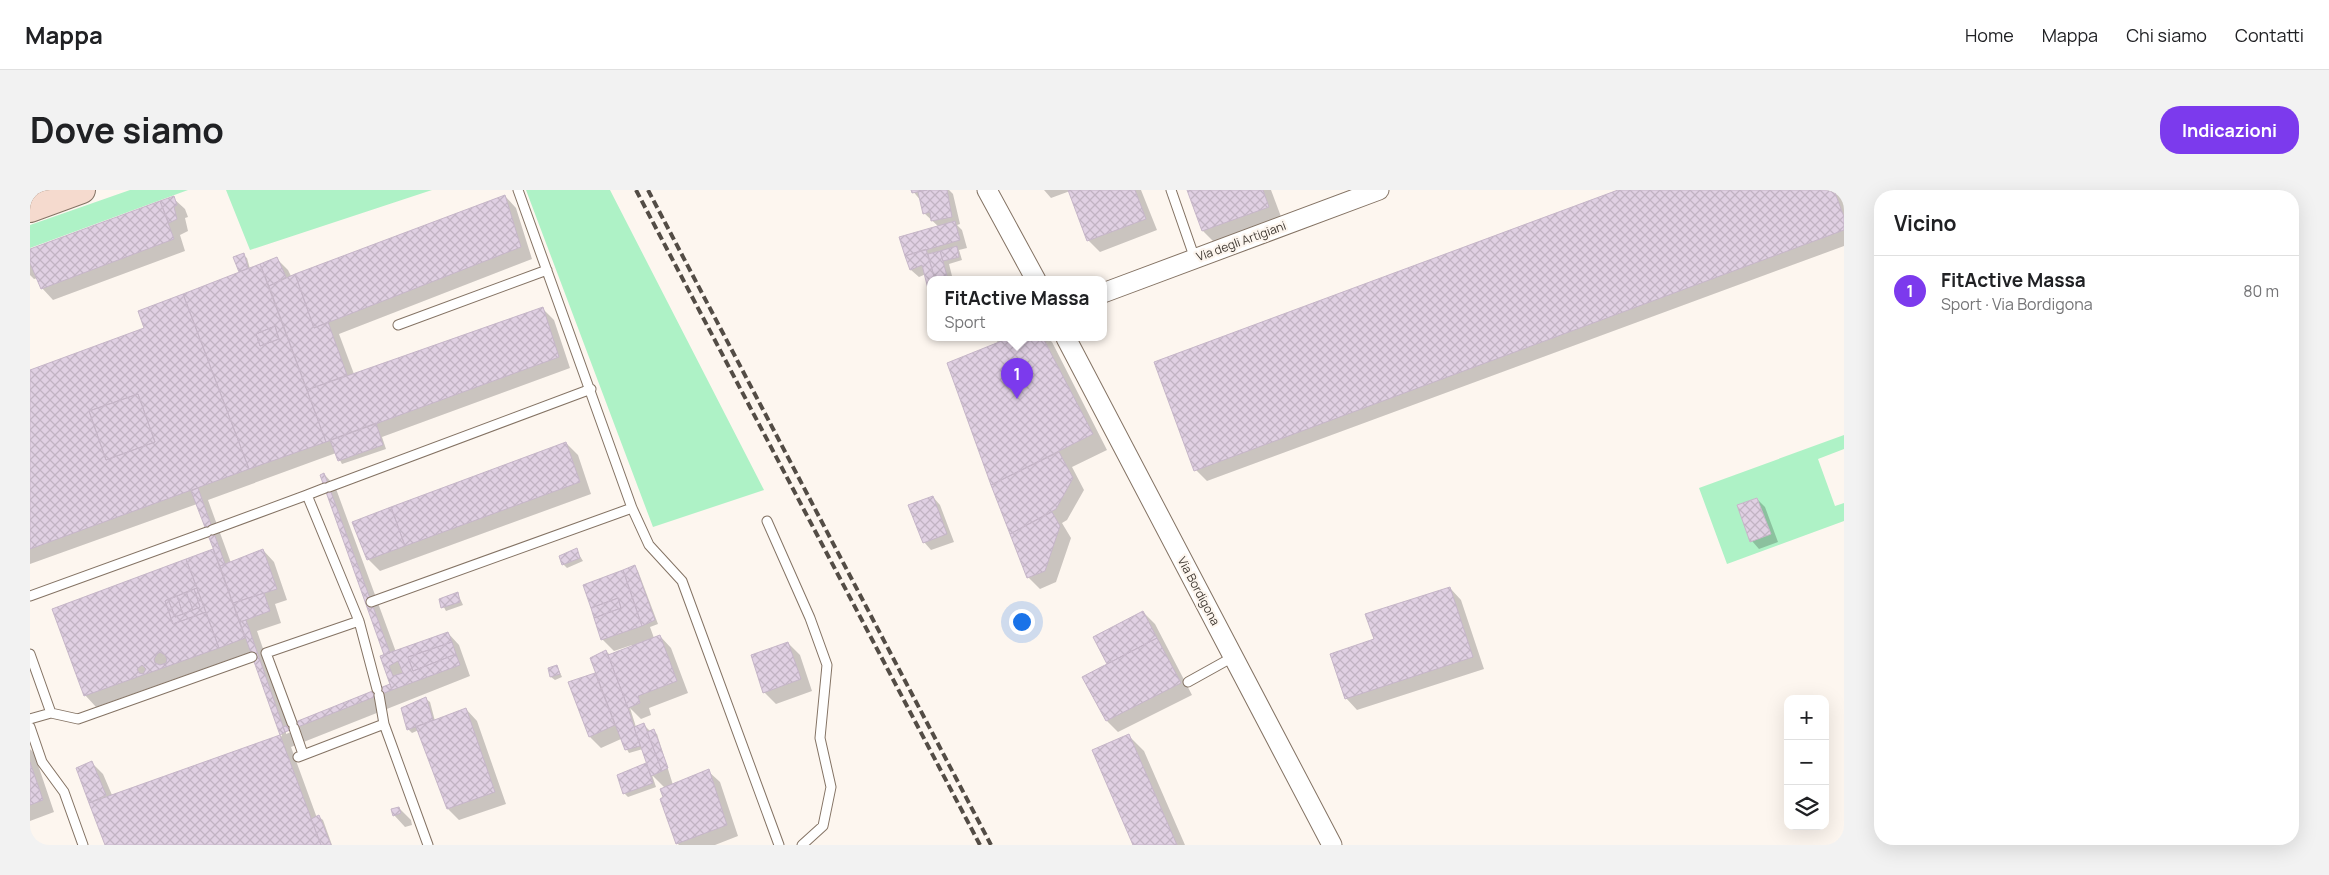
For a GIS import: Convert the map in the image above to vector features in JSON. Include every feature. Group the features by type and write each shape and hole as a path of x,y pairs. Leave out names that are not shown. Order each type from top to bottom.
{"main road":[{"path":"30,209 82,190"}],"street":[{"path":"987,190 1034,276"},
{"name":"Via degli Artigiani","path":"1107,292 1379,190"},
{"name":"Via Bordigona","path":"1068,341 1332,845"}],"lane":[{"path":"518,190 591,389 632,508 649,545 682,581 779,845"},
{"path":"1172,190 1195,259"},
{"path":"398,325 547,270"},
{"path":"30,596 591,389"},
{"path":"307,495 359,621 378,692 384,724 428,845"},
{"path":"354,609 632,508"},
{"path":"767,521 810,618 827,665 820,738 831,787 823,826 802,845"},
{"path":"30,719 51,713 78,719 359,621"},
{"path":"30,654 51,713"},
{"path":"259,655 293,726 300,756 384,724"},
{"path":"1188,682 1234,657"},
{"path":"30,727 42,762 64,792 83,845"}],"green space":[{"path":"130,190 188,190 30,248 30,225"},
{"path":"226,190 432,190 250,250"},
{"path":"526,190 610,190 764,490 653,527"},
{"path":"1844,435 1844,449 1818,459 1835,506 1844,503 1844,521 1727,564 1699,488","holes":["1757,498 1771,534 1737,505"]}],"building":[{"path":"911,190 927,190 912,193"},
{"path":"947,190 952,217 931,221 930,212 923,214 918,192"},
{"path":"1068,190 1135,190 1146,219 1087,241"},
{"path":"1187,190 1263,190 1269,207 1202,231"},
{"path":"1618,190 1834,190 1844,217 1844,230 1194,471 1154,362"},
{"path":"505,195 521,247 314,328 295,274"},
{"path":"174,196 177,205 174,207 177,219 169,223 160,201"},
{"path":"160,201 174,239 41,289 30,263 30,249"},
{"path":"955,221 960,240 905,256 899,237"},
{"path":"957,246 959,257 943,261 940,251"},
{"path":"926,249 934,276 927,276 927,285 922,265 910,270 905,256"},
{"path":"940,251 947,276 934,276 928,254"},
{"path":"244,253 248,268 239,272 233,257"},
{"path":"277,257 286,277 269,286 260,264"},
{"path":"260,264 326,442 249,469 183,294","holes":["275,326 279,339 260,346 256,334"]},
{"path":"295,274 314,328 328,322 347,375 307,390 269,286"},
{"path":"183,294 249,469 30,549 30,370 144,328 138,311","holes":["138,394 155,442 106,460 89,411"]},
{"path":"543,307 559,357 326,442 307,390"},
{"path":"275,326 279,339 260,346 256,334"},
{"path":"1002,341 1045,341 1093,434 991,485 947,363"},
{"path":"138,394 155,442 106,460 89,411"},
{"path":"376,423 383,445 338,461 330,440"},
{"path":"566,442 580,482 405,546 391,507"},
{"path":"1059,452 1073,478 1056,509 1010,534 991,485"},
{"path":"324,473 390,653 384,655 320,475"},
{"path":"198,488 225,564 220,566 191,491"},
{"path":"933,496 947,534 923,543 908,505"},
{"path":"1757,498 1771,534 1750,542 1737,505"},
{"path":"391,507 405,546 367,560 352,522"},
{"path":"1052,512 1060,526 1045,571 1027,578 1010,534"},
{"path":"577,548 580,558 562,565 559,556"},
{"path":"213,549 245,638 219,648 186,559"},
{"path":"263,549 277,589 233,603 220,566"},
{"path":"186,559 197,588 165,601 173,624 206,612 219,648 84,696 52,609","holes":["160,652 167,659 166,663 160,665 155,663 154,659","142,665 146,669 143,674 139,673 137,669"]},
{"path":"635,565 655,620 642,626 623,570"},
{"path":"623,570 642,626 601,640 594,618 621,608 618,598 591,608 583,585"},
{"path":"1450,587 1473,657 1345,699 1330,654 1374,639 1365,614"},
{"path":"197,588 206,612 173,624 165,601 168,599 175,617 200,607 194,589"},
{"path":"194,589 200,607 193,610 186,592"},
{"path":"186,592 193,610 183,614 177,596"},
{"path":"458,592 460,602 441,608 439,599"},
{"path":"264,593 270,611 240,622 233,603"},
{"path":"177,596 183,614 175,617 168,599"},
{"path":"618,598 621,608 594,618 591,608"},
{"path":"1143,611 1157,638 1107,664 1093,637"},
{"path":"246,620 285,732 280,735 240,622"},
{"path":"448,632 452,642 408,657 413,671 456,654 460,665 392,690 380,656","holes":["398,661 403,673 393,676 389,666"]},
{"path":"660,635 677,681 638,696 640,703 628,708 608,655"},
{"path":"1157,638 1181,683 1106,721 1082,677"},
{"path":"452,642 456,654 413,671 408,657"},
{"path":"788,642 801,679 763,693 751,655"},
{"path":"606,650 640,746 625,750 590,658"},
{"path":"557,665 560,674 550,677 548,668"},
{"path":"595,673 615,725 589,737 568,682"},
{"path":"390,684 392,690 285,732 283,727"},
{"path":"426,697 433,720 407,730 401,708"},
{"path":"466,708 495,792 447,809 416,727"},
{"path":"644,723 662,771 651,776 634,727"},
{"path":"654,729 668,768 662,771 647,732"},
{"path":"1129,734 1177,845 1133,845 1092,750"},
{"path":"280,735 321,845 105,845 89,803"},
{"path":"92,761 106,795 89,803 76,768"},
{"path":"30,762 43,800 30,805"},
{"path":"646,763 653,783 623,794 617,775"},
{"path":"709,769 727,825 676,844 660,799 663,797 660,789"},
{"path":"399,807 401,813 393,816 391,809"},
{"path":"319,815 331,845 321,845 311,819"}],"railway":[{"path":"636,190 980,845"},
{"path":"648,190 991,845"}],"place":[{"name":"FitActive Massa","path":"1017,399"}]}
